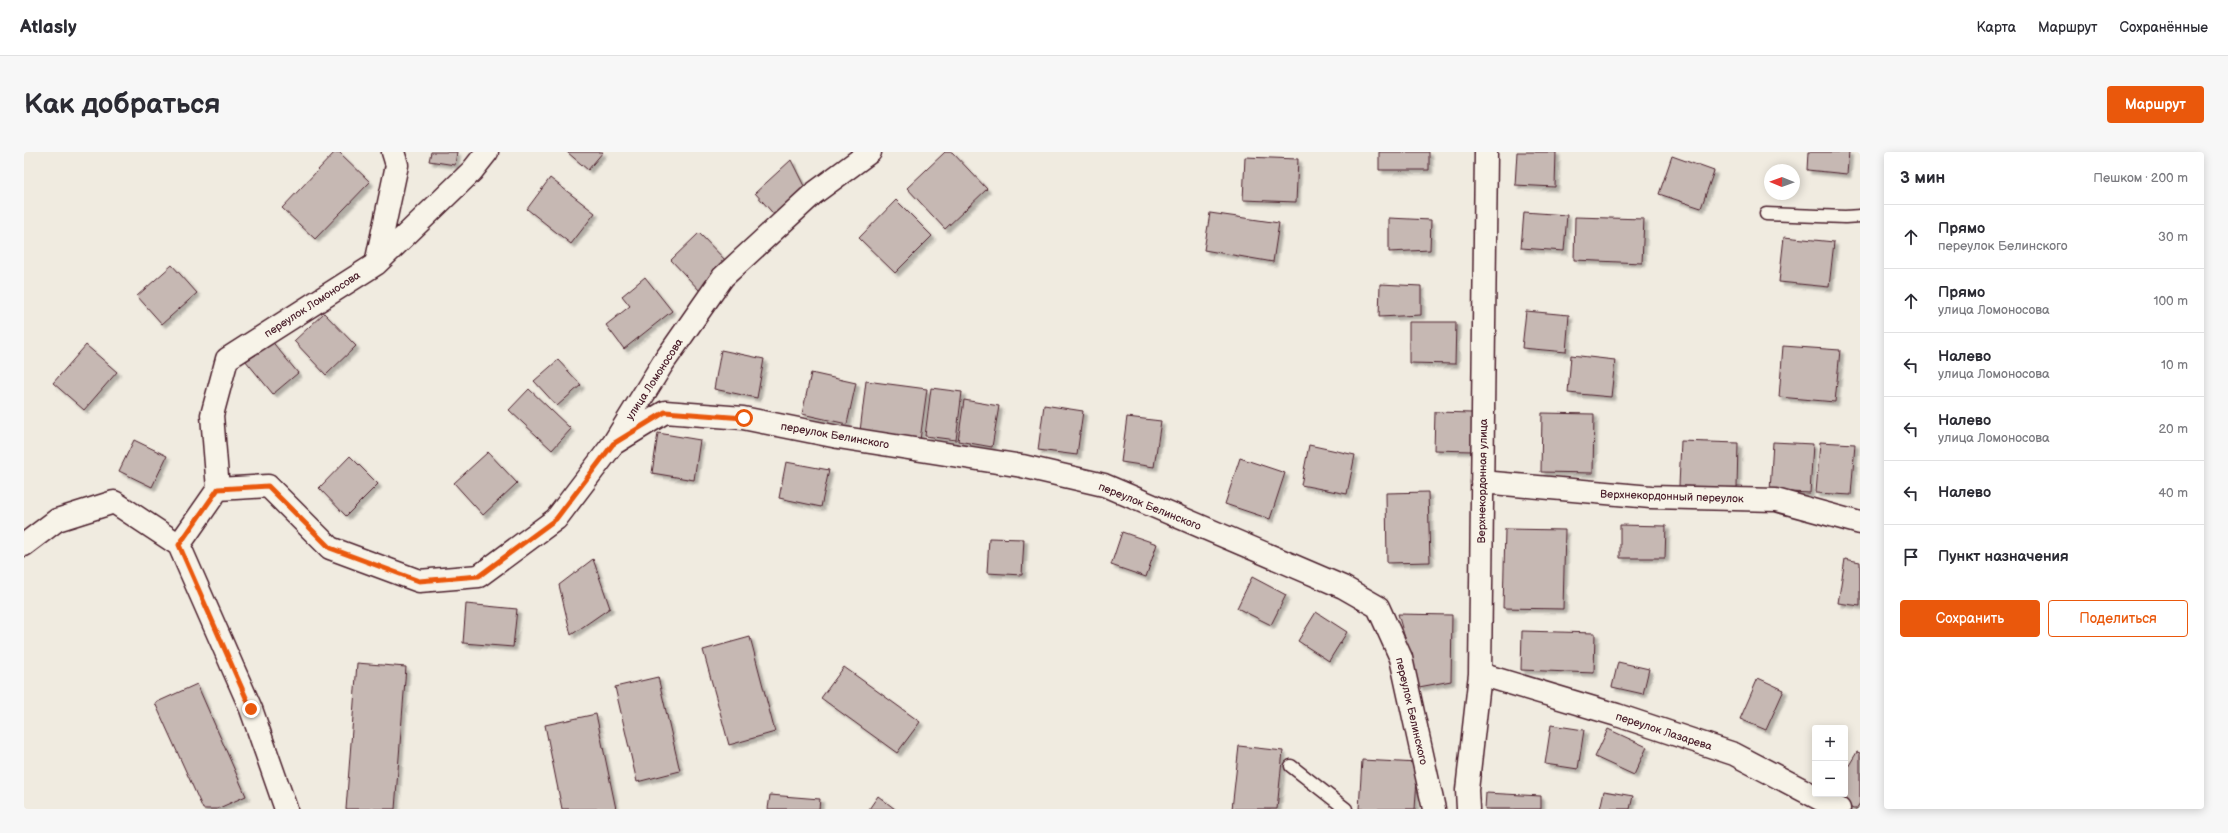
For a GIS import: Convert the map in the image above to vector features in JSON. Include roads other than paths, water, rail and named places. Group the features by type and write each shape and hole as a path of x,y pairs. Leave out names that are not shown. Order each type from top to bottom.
{"street":[{"path":"376,264 397,165 393,152"},
{"name":"переулок Ломоносова","path":"218,489 212,415 227,359 376,264 472,171 487,152"},
{"name":"улица Ломоносова","path":"218,489 268,486 330,548 419,581 479,576 556,519 613,444 663,363 723,277 813,194 870,152"},
{"name":"Верхнекордонная улица","path":"1468,809 1468,790 1480,674 1486,152"},
{"name":"переулок Белинского","path":"613,444 665,412 744,418 838,437 1022,466 1104,486 1343,587 1378,607 1401,658 1434,809"},
{"name":"Верхнекордонный переулок","path":"1482,482 1651,497 1776,500 1860,524"},
{"path":"179,545 218,489"},
{"path":"24,545 57,520 114,502 179,545 251,709 286,809"},
{"name":"переулок Лазарева","path":"1480,674 1734,754 1839,809"}],"lane":[{"path":"1766,214 1845,217 1860,216"},
{"path":"1291,766 1346,809"}]}
